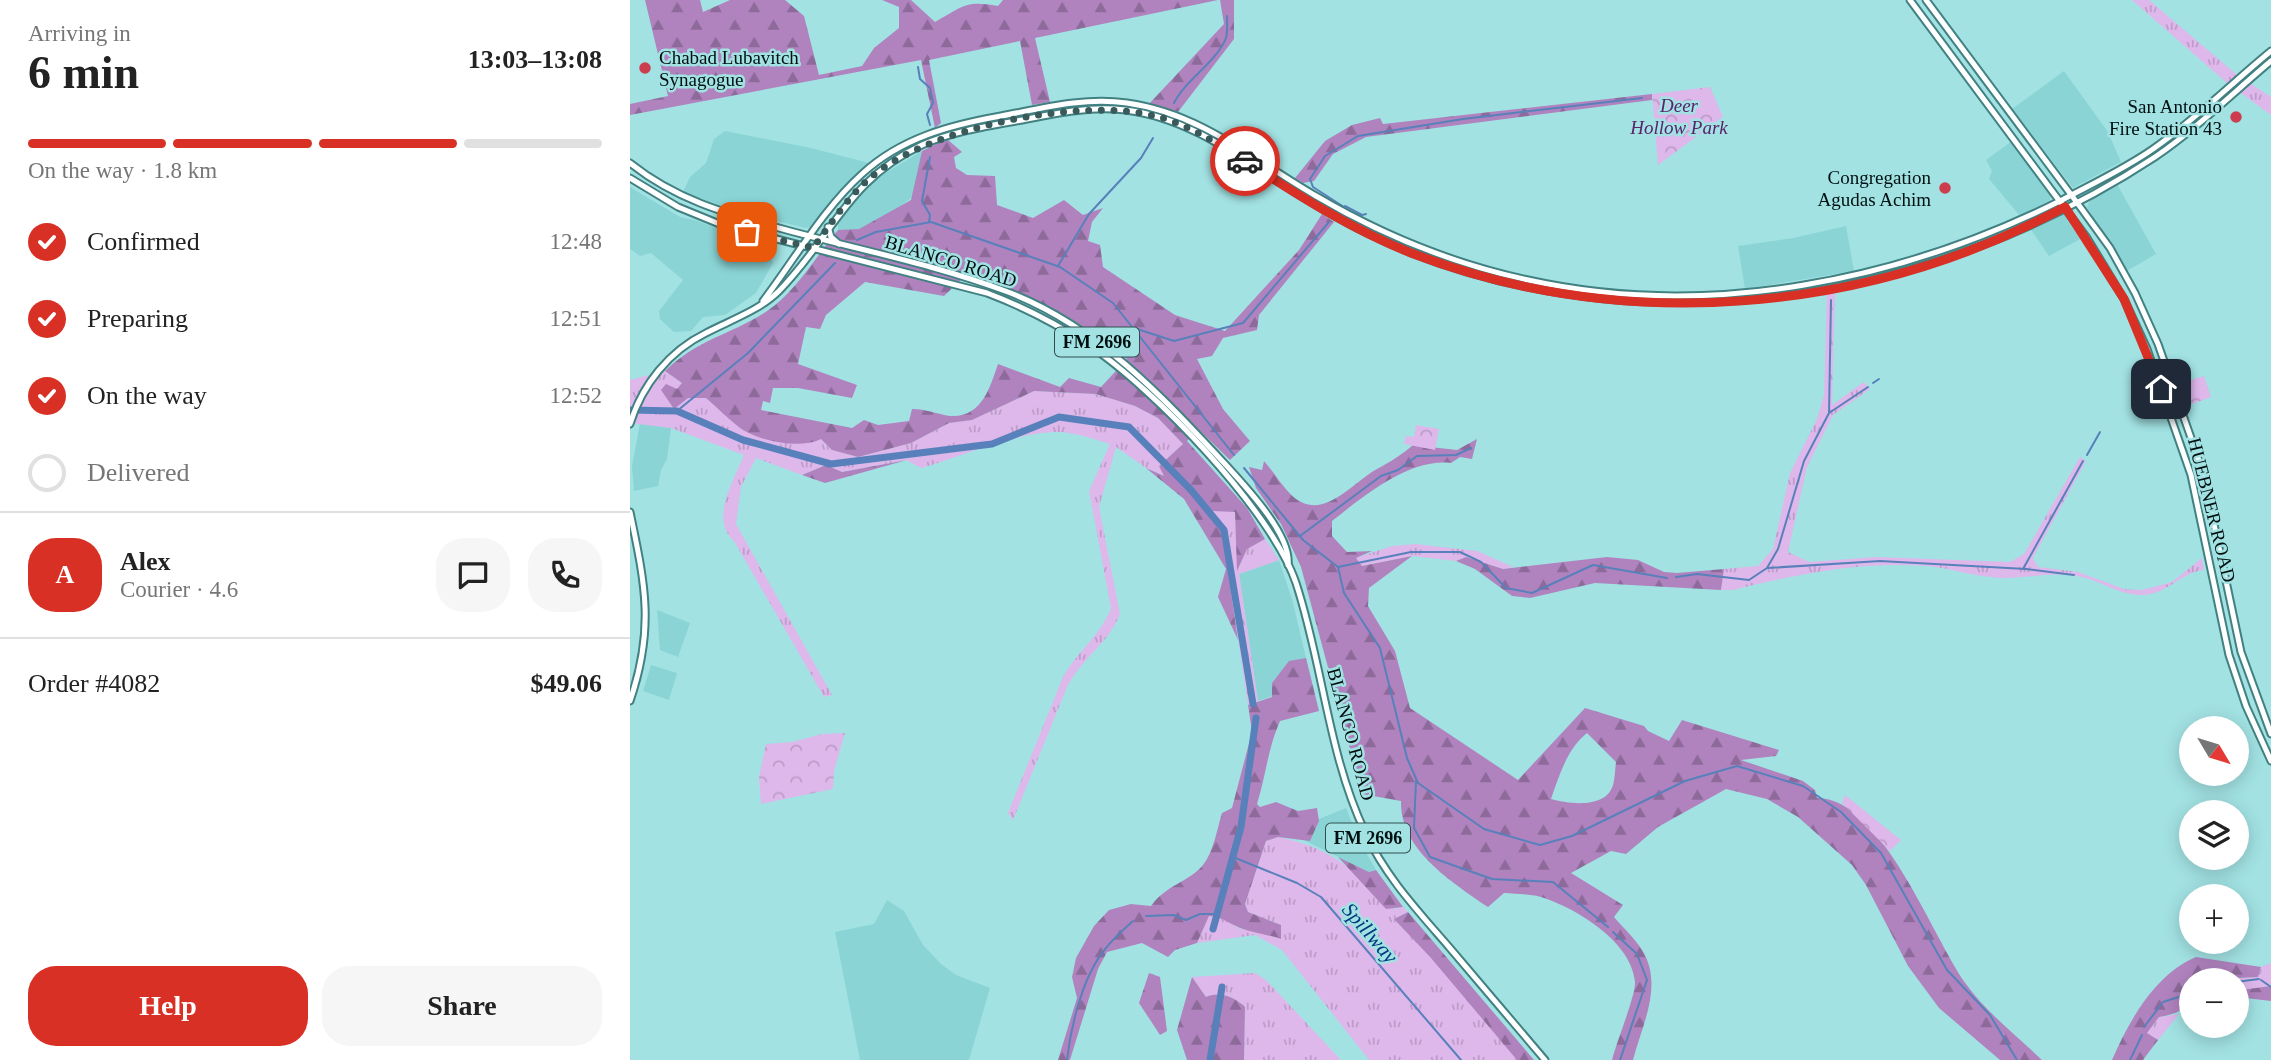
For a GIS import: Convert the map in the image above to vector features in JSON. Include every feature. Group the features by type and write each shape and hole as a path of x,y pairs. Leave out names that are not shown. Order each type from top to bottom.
{"main road":[{"name":"HUEBNER ROAD","path":"1910,0 2061,200 2111,274 2127,306 2147,349 2188,466 2229,655 2246,706 2271,761"},
{"name":"HUEBNER ROAD","path":"1926,0 2110,248 2139,302 2158,344 2203,472 2241,652 2271,734"},
{"path":"761,303 844,191 883,158 944,128 1079,101 1138,105 1180,116 1223,138 1317,197 1385,233 1472,266 1532,281 1640,295 1693,296 1797,286 1889,267 1990,233 2061,200 2154,149 2271,51"},
{"path":"630,424 638,402 654,376 692,341 776,295 850,197 888,164 926,143 990,125 1087,109 1138,112 1176,122 1213,141 1312,203 1410,252 1531,290 1639,304 1693,304 1798,294 1877,278 1992,241 2065,207 2158,155 2271,61"},
{"path":"1998,116 2008,110"},
{"path":"1176,122 1180,116"},
{"path":"989,118 990,125"},
{"name":"BLANCO ROAD","path":"630,163 659,184 692,201 810,238 974,280 1037,305 1116,356 1177,412 1255,498 1284,543 1289,557 1288,565"},
{"name":"BLANCO ROAD","path":"630,178 686,211 722,225 987,293 1021,306 1059,326 1111,361 1168,414 1250,503 1288,565 1300,599 1345,780 1372,847 1401,891 1545,1060"},
{"path":"1312,203 1317,197"},
{"path":"686,211 692,201"},
{"path":"828,227 831,237 841,246"},
{"path":"1990,233 1992,241"},
{"path":"787,242 794,250 795,259"},
{"path":"921,276 923,267"},
{"path":"2127,306 2139,302"},
{"path":"1111,361 1116,356"},
{"path":"630,512 644,581 647,627 641,670 630,701"}],"shaded area":[{"path":"2064,71 2108,132 2121,162 2073,188 2012,109"},
{"path":"725,131 869,163 838,195 813,227 806,228 734,211 683,192 690,177 706,163 714,139"},
{"path":"2012,141 2051,195 2050,201 2020,216 1989,179 1992,171 1986,160"},
{"path":"922,151 918,193 883,219 849,234 838,230 838,221 877,178"},
{"path":"2117,184 2156,254 2125,272 2087,207 2091,198"},
{"path":"630,187 680,217 726,232 771,257 773,263 756,293 725,315 703,317 691,331 674,332 660,319 659,311 683,280 651,253 640,256 630,249"},
{"path":"2061,213 2068,216 2082,238 2049,256 2030,228"},
{"path":"1846,226 1854,271 1745,289 1738,246 1793,238"},
{"path":"640,423 671,428 667,459 661,470 658,486 634,491 632,466"},
{"path":"1279,560 1292,599 1312,683 1258,701 1239,574"},
{"path":"657,610 690,623 678,657 660,650"},
{"path":"651,665 677,673 669,700 643,691"},
{"path":"1346,808 1360,842 1376,870 1369,872 1287,832"},
{"path":"887,900 904,911 923,945 941,964 956,975 990,988 969,1060 860,1060 835,932 874,924"}],"green space":[{"path":"645,0 700,0 703,12 730,0 785,0 804,16 819,75 862,66 874,48 899,28 899,7 882,0 911,0 935,22 964,6 998,6 1003,0 1218,0 1035,38 1050,102 1032,105 1020,41 929,60 941,123 935,128 921,60 630,115 630,104 668,96"},
{"path":"1220,0 1234,0 1234,39 1178,112 1148,105 1224,24"},
{"path":"2132,0 2149,0 2236,74 2271,97 2271,115 2227,83"},
{"name":"Deer Hollow Park","path":"1710,87 1723,117 1658,165 1652,94"},
{"path":"1652,94 1652,100 1366,137 1333,154 1314,181 1303,183 1295,178 1325,141 1352,125 1380,118 1383,124"},
{"path":"947,139 962,152 954,157 956,168 967,175 995,176 997,205 1033,218 1064,200 1083,215 1103,208 1092,222 1088,241 1100,245 1103,267 1175,315 1225,331 1299,250 1322,214 1334,222 1259,315 1257,330 1223,338 1212,356 1197,359 1223,409 1250,441 1230,460 1198,429 1187,441 1247,508 1265,539 1247,549 1237,571 1235,512 1213,511 1222,532 1238,640 1218,597 1226,569 1184,499 1146,468 1164,476 1159,466 1183,444 1158,418 1135,406 1096,394 1034,391 972,420 949,423 911,443 858,457 832,450 821,439 793,444 771,441 751,434 706,398 688,398 674,409 661,390 666,384 677,389 682,383 665,371 678,360 690,351 754,319 787,294 838,230 859,229 911,200 922,151","holes":["967,274 1031,298 1071,319 1127,359 1101,387 1069,378 1060,387 998,364 983,399 970,412 961,415 950,416 912,409 909,421 878,425 864,420 852,428 761,410 763,401 770,403 773,388 798,388 852,398 857,385 798,364 806,327 820,329 826,315 865,282 944,296"]},
{"path":"1835,292 1832,405 1864,382 1870,389 1833,415 1807,467 1788,552 1809,562 1876,557 2010,562 2024,554 2080,457 2086,461 2033,558 2038,567 2078,572 2124,589 2142,590 2172,582 2202,558 2204,570 2188,575 2159,591 2142,595 2076,576 2001,578 1935,567 1902,565 1829,570 1733,590 1721,590 1724,569 1758,566 1773,549 1790,473 1817,419 1824,395 1827,294"},
{"path":"665,371 682,383 678,389 688,398 706,398 744,431 821,439 832,450 858,457 911,443 949,423 972,420 1034,391 1096,394 1135,406 1158,418 1183,444 1159,466 1165,476 1146,468 1116,447 1099,507 1120,614 1109,634 1067,687 1013,820 1008,813 1063,677 1101,627 1111,608 1089,491 1110,444 1070,433 1040,433 1005,441 921,468 906,460 842,472 826,465 802,475 756,458 741,487 736,524 832,695 824,697 727,532 724,522 726,499 744,455 671,428 630,423 630,380"},
{"path":"2204,376 2211,397 2192,404 2184,382"},
{"path":"1416,425 1439,429 1435,450 1404,444 1406,436 1414,437"},
{"path":"1477,439 1472,459 1460,457 1451,463 1419,466 1403,473 1373,490 1332,521 1332,536 1347,552 1372,551 1356,558 1362,566 1412,556 1369,588 1368,606 1395,651 1410,708 1518,780 1585,708 1644,726 1648,731 1669,741 1682,720 1779,750 1776,756 1741,760 1803,781 1815,790 1817,798 1841,804 1863,820 1884,844 1903,873 1966,984 1992,1014 2042,1060 2000,1060 1939,1008 1908,966 1866,885 1852,865 1798,817 1767,799 1726,789 1658,827 1626,854 1611,851 1571,873 1623,905 1614,917 1639,945 1648,963 1651,977 1649,1005 1633,1060 1612,1060 1635,982 1625,954 1615,942 1589,920 1542,897 1504,893 1488,907 1444,875 1419,849 1409,835 1403,819 1401,801 1362,794 1301,567 1281,524 1256,488 1249,467 1262,470 1264,461 1296,499 1318,505 1338,497 1413,445 1457,450","holes":["1587,733 1616,762 1613,785 1603,798 1586,803 1551,799 1569,755"]},
{"path":"907,460 825,483 802,475 826,465 842,472"},
{"path":"1213,510 1235,512 1238,569 1247,548 1265,539 1279,560 1239,574 1258,701 1248,705 1222,532"},
{"path":"1416,544 1477,551 1513,567 1503,569 1466,557 1456,561 1412,556 1362,566 1356,558 1392,546"},
{"path":"1466,557 1503,569 1607,557 1638,560 1664,572 1724,569 1721,590 1595,583 1530,598 1512,596 1475,569 1456,561"},
{"path":"1306,658 1319,711 1280,721 1257,804 1260,807 1276,802 1298,811 1317,808 1319,821 1310,841 1278,837 1266,841 1245,904 1248,912 1281,925 1281,939 1245,930 1220,918 1209,916 1197,943 1175,950 1168,957 1142,943 1107,952 1098,969 1070,1060 1058,1060 1077,998 1072,977 1076,958 1094,926 1109,910 1131,904 1151,906 1164,893 1203,865 1213,847 1222,813 1232,808 1252,732 1248,705 1272,697 1272,683 1289,661"},
{"path":"845,733 834,771 833,789 761,804 759,777 766,744 792,742 822,734"},
{"path":"1845,795 1901,840 1890,851 1842,803"},
{"path":"1278,837 1329,855 1354,872 1394,909 1403,907 1408,912 1394,919 1534,1060 1369,1060 1282,950 1255,935 1197,943 1209,916 1225,918 1238,928 1281,938 1281,925 1248,912 1245,904 1266,841"},
{"path":"1338,857 1369,872 1376,870 1403,907 1386,909"},
{"path":"1408,912 1534,1060 1517,1060 1431,958 1394,919"},
{"path":"2196,957 2261,967 2258,977 2249,977 2249,968 2179,968 2179,1011 2159,1017 2147,1033 2158,1040 2143,1060 2112,1060 2145,1000 2181,965"},
{"path":"2271,963 2271,986 2249,991 2249,977 2258,977 2261,967"},
{"path":"1149,973 1160,977 1167,1031 1160,1035 1139,1003"},
{"path":"1255,973 1266,980 1341,1060 1244,1060 1245,1007 1227,996 1206,997 1192,977"},
{"path":"1192,977 1206,997 1227,996 1245,1007 1244,1060 1187,1060 1177,1030"},
{"path":"2271,986 2271,1001 2249,998 2249,989"},
{"path":"2179,1014 2158,1040 2147,1033 2159,1017"}],"waterway":[{"path":"1174,103 1221,47 1227,36 1227,16"},
{"path":"918,67 920,79 930,88 933,103 927,114 930,125"},
{"path":"1344,207 1313,187 1310,179 1325,156 1358,136 1463,119 1642,98"},
{"path":"1058,266 1089,214 1141,158 1153,138"},
{"path":"929,222 930,215 922,201 930,157"},
{"path":"1345,206 1362,215 1366,214"},
{"path":"857,240 876,232 931,222 1060,267 1113,303 1234,455"},
{"path":"1134,328 1174,341 1243,323 1329,222"},
{"path":"677,411 748,353 835,263"},
{"path":"1676,577 1697,574 1749,580 1767,568 1778,549 1804,461 1829,413 1831,300"},
{"path":"1873,383 1879,379"},
{"path":"1829,413 1868,387"},
{"path":"630,410 677,411 743,440 831,464 992,444 1059,417 1129,427 1191,490 1224,530 1253,704"},
{"path":"2087,455 2100,432"},
{"path":"1300,536 1381,476 1398,470 1417,456 1456,455 1471,448"},
{"path":"2023,569 2083,461"},
{"path":"1244,468 1303,540 1338,567 1344,593 1380,648 1407,758 1418,783 1484,829 1540,845 1572,836 1685,781 1737,766 1803,786 1841,812 1881,853 1947,970 1990,1015 2017,1060"},
{"path":"1338,567 1411,552 1460,552 1481,562 1506,588 1532,593 1593,565 1667,578"},
{"path":"1768,568 1880,561 2026,569 2074,575"},
{"path":"1213,929 1241,827 1256,718"},
{"path":"1416,781 1414,828 1430,857 1492,879 1553,882 1608,927"},
{"name":"Spillway","path":"1233,857 1297,883 1321,897 1461,1060"},
{"path":"1146,916 1174,915 1186,920 1200,914 1217,914"},
{"path":"1067,1060 1075,1016 1091,972 1109,945 1133,921"},
{"path":"1613,932 1637,954 1647,980 1620,1060"},
{"path":"2249,980 2259,979"},
{"path":"2261,980 2271,987"},
{"path":"1210,1060 1222,987"},
{"path":"2144,1027 2163,1002 2179,997"},
{"path":"2130,1060 2142,1035"}],"way so far":[{"path":"747,232 813,248 850,197 871,177 908,152 926,143 968,130 1070,111 1111,109 1156,116 1196,131 1245,161"}],"place":[{"name":"Chabad Lubavitch Synagogue","path":"645,68"},
{"name":"San Antonio Fire Station 43","path":"2236,117"},
{"name":"Congregation Agudas Achim","path":"1945,188"}],"route":[{"path":"1245,161 1365,232 1454,268 1531,290 1639,304 1760,300 1877,278 1992,241 2065,207 2111,274 2147,349 2161,389"}]}
